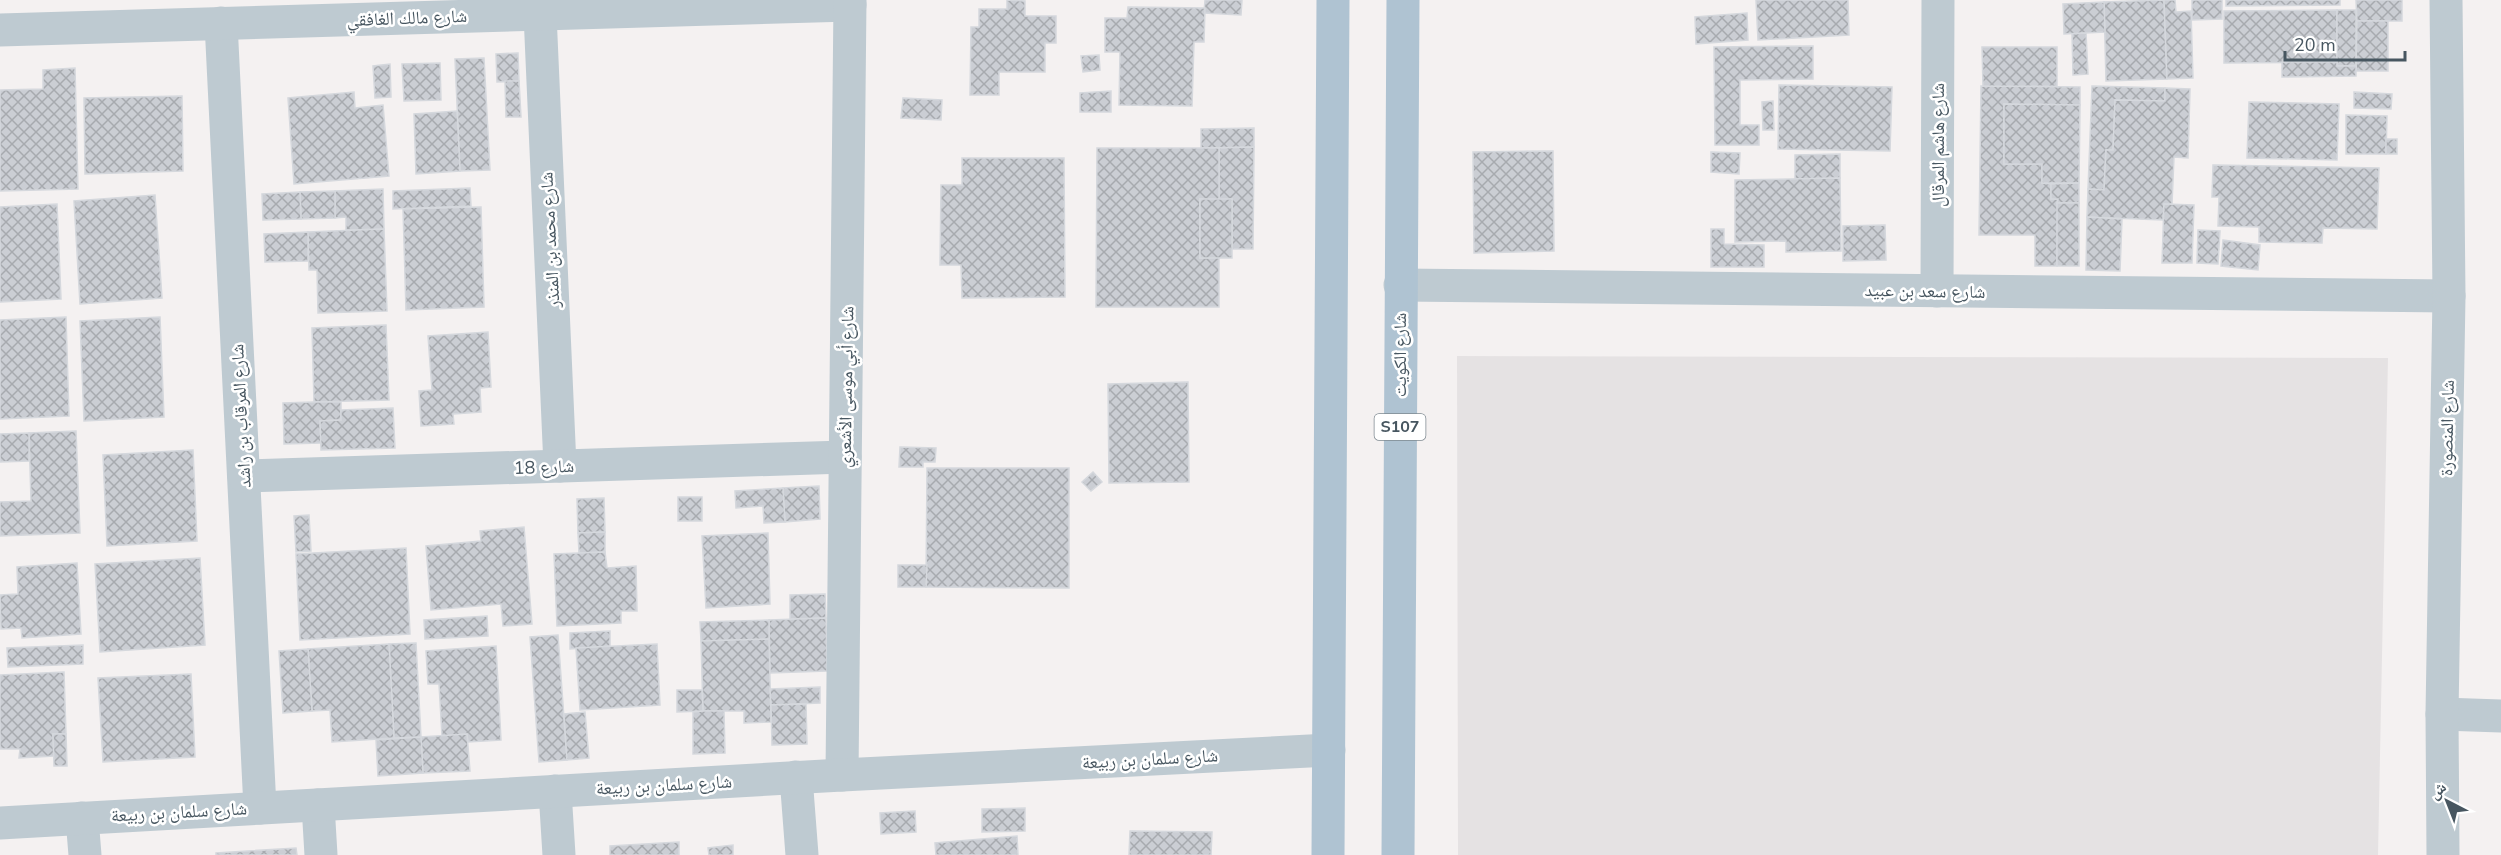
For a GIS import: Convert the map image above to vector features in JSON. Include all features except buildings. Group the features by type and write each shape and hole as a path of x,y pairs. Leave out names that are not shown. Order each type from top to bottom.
{"main road":[{"path":"1328,855 1334,0"},
{"name":"شارع الكويت","path":"1398,855 1403,0"}],"street":[{"name":"شارع هاشم المرقال","path":"1937,291 1938,0"},
{"name":"شارع المنصورة","path":"2443,855 2442,714 2449,296 2446,0"},
{"name":"شارع مالك الغافقي","path":"0,30 524,10 850,3"},
{"name":"شارع أبي موسى الأشعري","path":"842,775 850,3"},
{"name":"شارع محمد بن المنذر","path":"524,10 560,466"},
{"name":"شارع المرقاب بن راشد","path":"222,23 260,808"},
{"name":"شارع سعد بن عبيد","path":"1400,285 2449,296"},
{"name":"شارع 18","path":"244,476 845,457"},
{"path":"2442,714 2501,716"},
{"name":"شارع سلمان بن ربيعة","path":"0,823 796,777 1329,750"},
{"path":"796,777 802,855"},
{"path":"555,791 559,855"},
{"path":"318,805 321,855"},
{"path":"82,818 85,855"}],"shaded area":[{"path":"1457,356 2388,358 2378,855 1458,855"}]}
